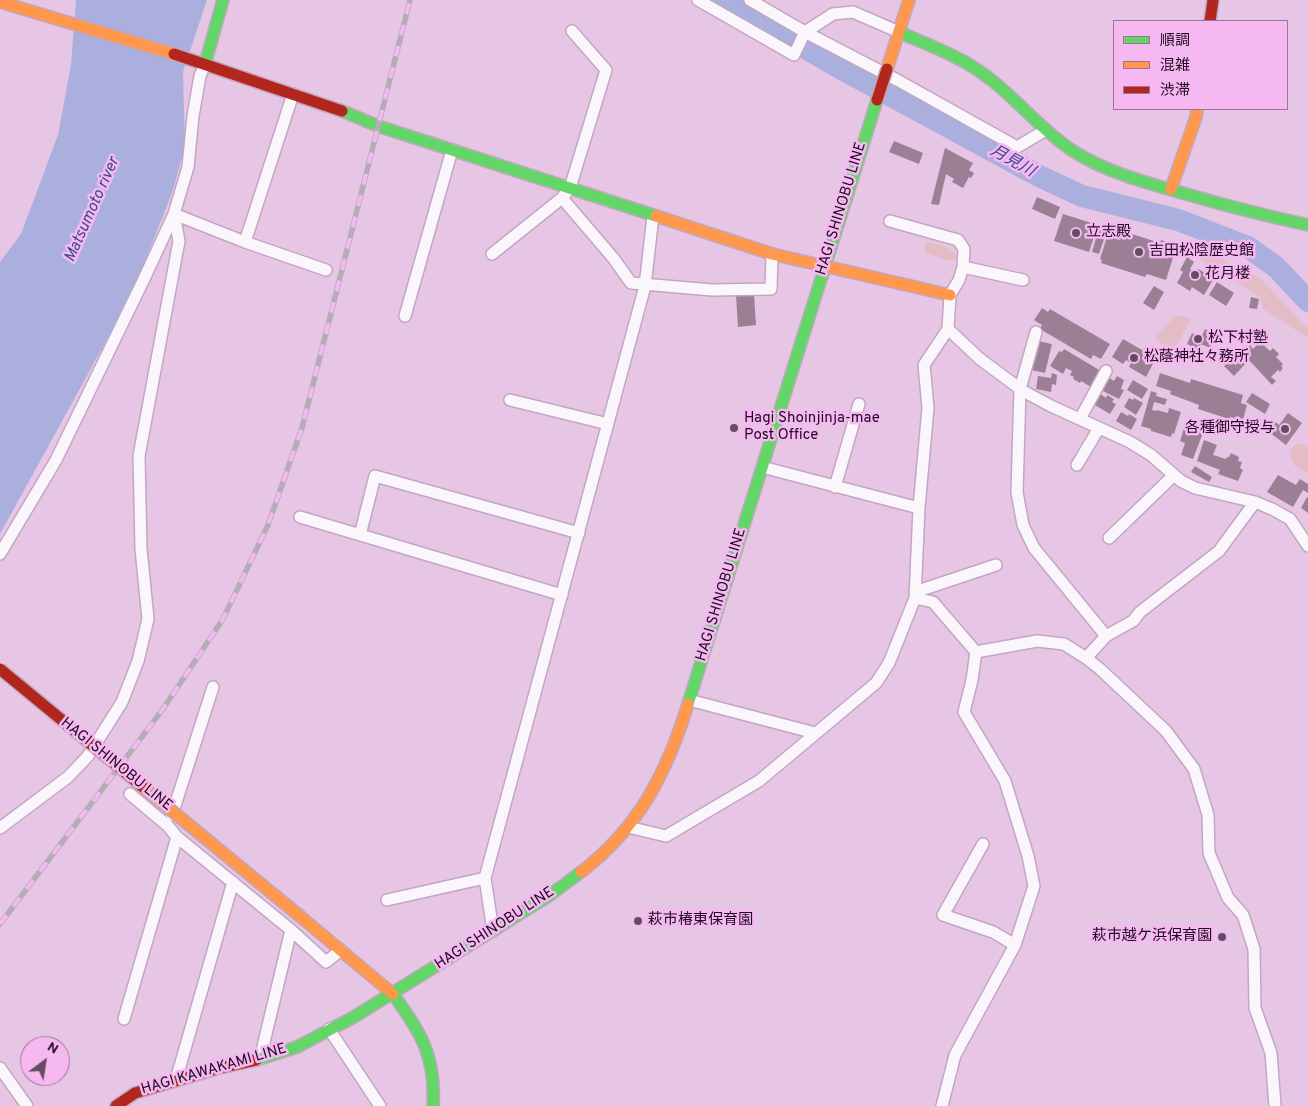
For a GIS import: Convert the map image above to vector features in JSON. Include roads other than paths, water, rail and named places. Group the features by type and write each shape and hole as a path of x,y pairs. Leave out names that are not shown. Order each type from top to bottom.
{"main road":[{"path":"199,62 223,0"},
{"path":"909,0 899,32 978,70 1001,88 1058,140 1079,153 1110,170 1130,178 1260,215 1308,225"},
{"path":"1210,20 1213,0"},
{"path":"0,2 199,62 338,109 378,126 772,254 950,295"},
{"name":"HAGI SHINOBU LINE","path":"0,669 393,994 550,895 594,862 628,827 644,805 667,763 689,700 876,100 899,32"},
{"path":"1171,189 1197,110"},
{"path":"393,994 419,1033 430,1054 434,1074 432,1106"},
{"name":"HAGI KAWAKAMI LINE","path":"116,1106 134,1093 297,1047 393,994"}],"street":[{"path":"698,0 794,55 804,32 833,14 853,12 899,32"},
{"path":"750,0 804,32 899,81 1017,147 1046,130"},
{"path":"492,254 562,198 570,188 606,70 572,30"},
{"path":"0,554 56,460 174,214 188,167 193,116 200,76 199,62"},
{"path":"245,242 293,94"},
{"path":"404,316 452,150"},
{"path":"562,198 631,283 645,286 712,290 771,289 772,254"},
{"path":"174,214 245,242 326,270"},
{"path":"0,828 68,777 88,756 122,702 138,661 148,619 141,549 139,456 178,241 174,214"},
{"path":"493,932 485,878 645,286 653,216"},
{"path":"628,827 666,836 759,781 876,683 889,663 915,595 919,508 928,408 924,365 948,329 950,295 959,280 963,267 964,250 958,240 890,221"},
{"path":"963,267 1023,280"},
{"path":"948,329 980,359 1020,389 1050,406 1130,442 1151,455 1174,475 1195,488 1255,502 1272,509 1290,519 1308,546"},
{"path":"1036,332 1020,389 1017,492 1024,525 1034,548 1106,636"},
{"path":"1080,419 1106,370"},
{"path":"510,400 608,424"},
{"path":"835,487 858,404"},
{"path":"1077,465 1099,428"},
{"path":"762,467 919,508"},
{"path":"1109,538 1174,475"},
{"path":"360,535 375,476 579,533"},
{"path":"1086,658 1106,636 1133,621 1146,607 1219,551 1255,502"},
{"path":"300,517 562,595"},
{"path":"915,595 996,565"},
{"path":"915,595 933,602 976,652"},
{"path":"976,652 1037,641 1079,648 1086,658 1103,666 1166,731 1194,769 1208,815 1208,853 1228,898 1244,915 1254,949 1255,1008 1271,1053 1275,1106"},
{"path":"942,1106 955,1055 1015,945 1034,886 1028,856 1005,781 964,712 976,652"},
{"path":"168,826 213,688"},
{"path":"689,700 815,733"},
{"path":"130,794 168,826 177,837 291,930 326,962 341,950"},
{"path":"124,1019 177,837"},
{"path":"983,844 944,915 992,932 1015,945"},
{"path":"386,900 485,878"},
{"path":"176,1080 233,882"},
{"path":"260,1059 291,930"},
{"path":"329,1029 380,1106"},
{"path":"0,1068 27,1106"}],"water":[{"name":"Matsumoto river","path":"76,0 207,0 183,72 185,147 172,193 133,292 0,534 0,262 21,234 58,135 71,64"}],"waterway":[{"name":"月見川","path":"722,0 840,68 1039,176 1082,196 1178,220 1248,247 1276,267 1308,301"}],"railway":[{"path":"0,924 163,709 223,619 268,525 302,428 410,0"}],"place":[{"name":"立志殿","path":"1076,233"},
{"name":"吉田松陰歴史館","path":"1139,252"},
{"name":"花月楼","path":"1195,275"},
{"name":"松下村塾","path":"1198,339"},
{"name":"松蔭神社々務所","path":"1134,358"},
{"name":"Hagi Shoinjinja-mae Post Office","path":"734,428"},
{"name":"各種御守授与","path":"1285,429"},
{"name":"萩市椿東保育園","path":"638,921"},
{"name":"萩市越ケ浜保育園","path":"1222,937"}]}
